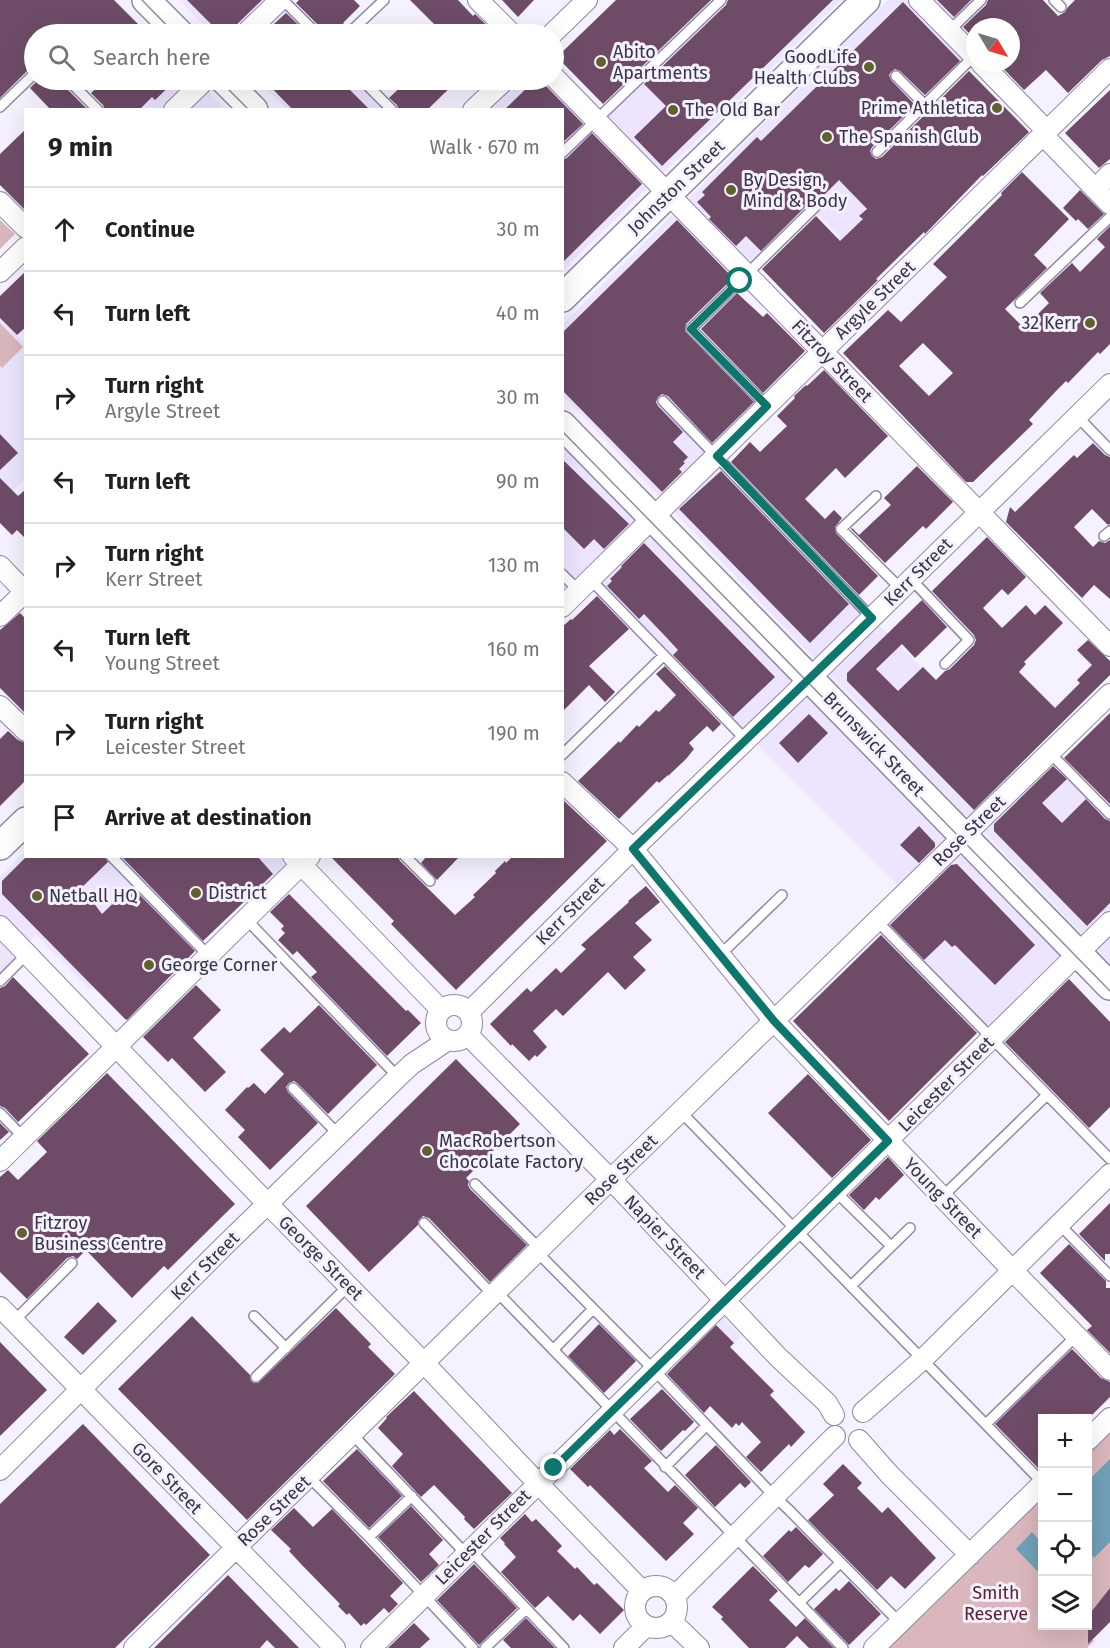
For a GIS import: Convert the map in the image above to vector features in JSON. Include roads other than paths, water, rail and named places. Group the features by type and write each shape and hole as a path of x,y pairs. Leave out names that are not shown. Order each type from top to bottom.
{"street":[{"path":"146,0 170,24"},
{"path":"255,24 282,0"},
{"path":"478,0 502,24"},
{"path":"562,24 587,0"},
{"name":"Johnston Street","path":"565,291 669,194 866,0"},
{"path":"919,0 966,48"},
{"name":"Argyle Street","path":"564,605 1110,69"},
{"path":"989,72 1110,204"},
{"name":"Fitzroy Street","path":"564,87 1110,646"},
{"path":"176,108 195,90"},
{"path":"235,90 252,108"},
{"path":"475,108 494,90"},
{"path":"1095,189 1110,174"},
{"path":"0,202 24,226"},
{"path":"0,272 24,249"},
{"name":"Kerr Street","path":"469,1012 1110,384"},
{"name":"Brunswick Street","path":"564,427 1110,986"},
{"path":"0,567 24,591"},
{"path":"0,616 24,593"},
{"name":"Rose Street","path":"134,1648 610,1180 1110,694"},
{"path":"1,710 24,729"},
{"name":"Young Street","path":"564,784 633,849 774,1021 1110,1370"},
{"path":"0,846 24,824"},
{"path":"0,1161 246,919 301,859 439,1016"},
{"name":"Leicester Street","path":"370,1648 1110,922"},
{"name":"George Street","path":"0,926 642,1591"},
{"path":"459,1005 472,1016 472,1026 468,1035 459,1041 448,1040 439,1033 439,1016 447,1006 459,1005"},
{"name":"Kerr Street","path":"405,1070 439,1016"},
{"name":"Napier Street","path":"468,1035 778,1357 827,1403 834,1415"},
{"name":"Kerr Street","path":"0,1470 405,1070 448,1040"},
{"path":"862,1412 923,1359 1110,1174"},
{"name":"Gore Street","path":"7,1314 335,1648"},
{"path":"850,1407 862,1412 867,1421 863,1437 849,1443 838,1440 831,1426 834,1415 838,1410 850,1407"},
{"path":"1092,1436 1110,1418"},
{"path":"675,1596 835,1436"},
{"path":"859,1440 970,1555"},
{"path":"874,1648 1038,1487"},
{"path":"660,1586 671,1591 677,1602 677,1612 672,1622 659,1628 646,1626 637,1616 635,1609 635,1603 642,1591 647,1587 660,1586"},
{"path":"672,1622 699,1648"},
{"path":"624,1648 646,1626"}],"lane":[{"path":"282,0 307,24"},
{"path":"359,24 384,0"},
{"path":"564,151 720,0"},
{"path":"949,31 981,0"},
{"path":"1054,0 1061,8"},
{"path":"877,152 966,66"},
{"path":"896,76 925,105"},
{"path":"0,107 24,84"},
{"path":"78,90 96,108"},
{"path":"372,90 390,108"},
{"path":"762,411 691,329 815,207"},
{"path":"1020,303 1110,217"},
{"path":"663,401 872,618"},
{"path":"1077,416 1110,450"},
{"path":"876,496 841,528 969,640 945,664"},
{"path":"564,575 585,585 664,655 746,740"},
{"path":"564,752 664,655"},
{"path":"1050,753 1110,814"},
{"path":"113,858 209,956"},
{"path":"407,858 430,881"},
{"path":"720,956 782,895"},
{"path":"246,919 405,1070"},
{"path":"877,921 1110,1159"},
{"path":"0,981 27,954"},
{"path":"293,1088 339,1135"},
{"path":"942,1197 1047,1095"},
{"path":"681,1112 1038,1479"},
{"path":"0,1113 24,1138"},
{"path":"475,1184 706,1426 900,1623"},
{"path":"835,1191 891,1246"},
{"path":"424,1223 553,1350 843,1648"},
{"path":"1059,1224 1110,1276"},
{"path":"851,1286 910,1228"},
{"path":"7,1314 72,1263"},
{"path":"256,1377 348,1286"},
{"path":"553,1350 593,1309"},
{"path":"255,1316 286,1348"},
{"path":"986,1424 1077,1335"},
{"path":"665,1467 706,1426"},
{"path":"352,1434 466,1554 477,1557 564,1648"},
{"path":"309,1477 473,1648"},
{"path":"369,1537 411,1496"},
{"path":"799,1603 840,1563"},
{"path":"485,1648 526,1609"}],"water":[{"path":"1110,1459 1110,1542 1094,1558 1092,1556 1092,1477"},
{"path":"1032,1532 1038,1539 1038,1572 1016,1549"}],"tram line":[{"path":"142,0 165,24"},
{"path":"229,90 247,108"},
{"path":"564,433 1110,991"}],"place":[{"name":"Abito Apartments","path":"601,62"},
{"name":"GoodLife Health Clubs","path":"869,67"},
{"name":"Prime Athletica","path":"997,108"},
{"name":"The Old Bar","path":"673,110"},
{"name":"The Spanish Club","path":"827,137"},
{"name":"By Design, Mind & Body","path":"731,190"},
{"name":"32 Kerr","path":"1090,323"},
{"name":"District","path":"196,893"},
{"name":"Netball HQ","path":"37,896"},
{"name":"George Corner","path":"149,965"},
{"name":"MacRobertson Chocolate Factory","path":"427,1151"},
{"name":"Fitzroy Business Centre","path":"22,1233"}],"park label":[{"name":"Smith Reserve","path":"996,1603"}]}
